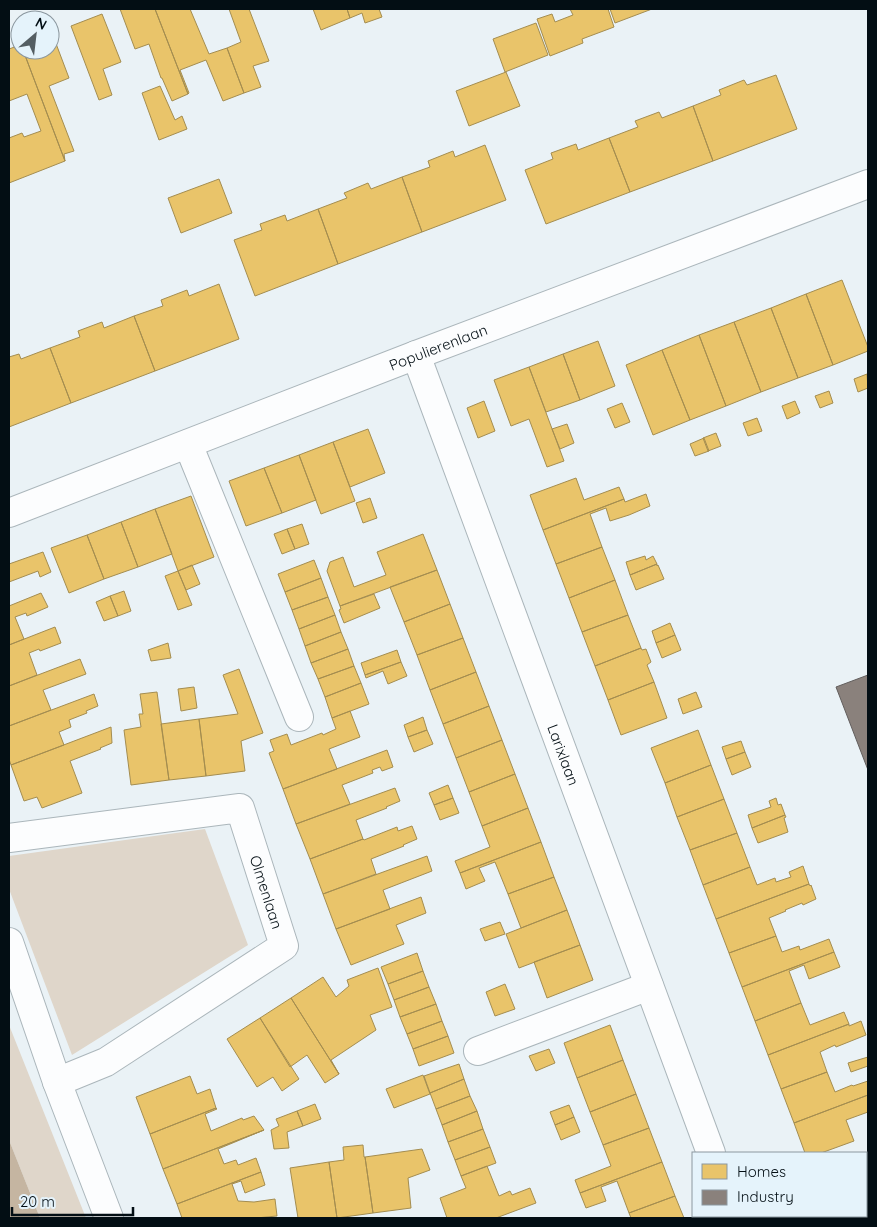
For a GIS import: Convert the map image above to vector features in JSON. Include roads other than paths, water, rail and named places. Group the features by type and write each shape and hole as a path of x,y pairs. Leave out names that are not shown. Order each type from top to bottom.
{"street":[{"name":"Populierenlaan","path":"9,513 416,355 868,184"},
{"name":"Larixlaan","path":"416,355 711,1152"},
{"path":"188,444 299,717"},
{"name":"Olmenlaan","path":"9,838 240,808 284,946 106,1062 57,1082"},
{"path":"9,942 57,1082 110,1218"},
{"path":"478,1051 649,986"}]}
